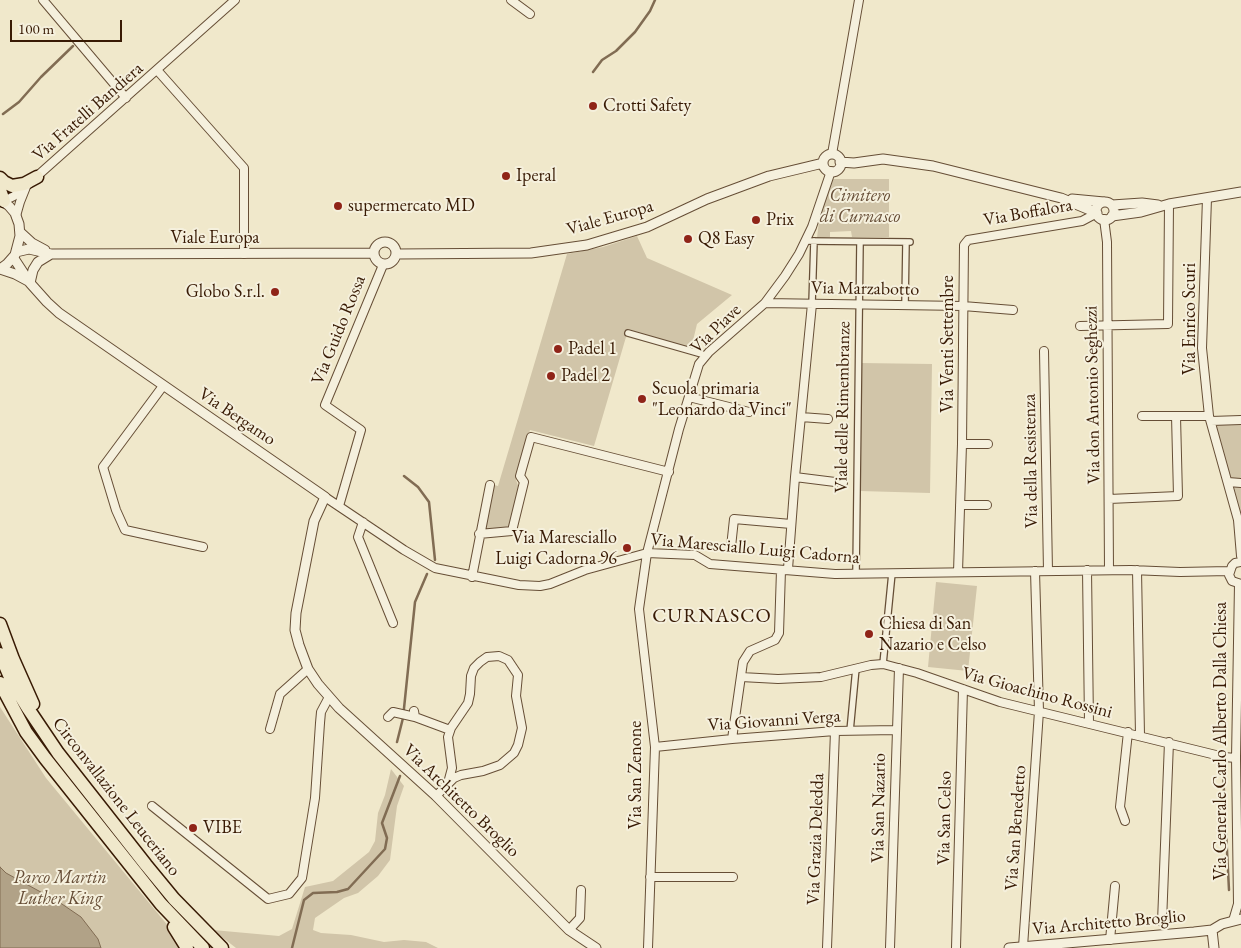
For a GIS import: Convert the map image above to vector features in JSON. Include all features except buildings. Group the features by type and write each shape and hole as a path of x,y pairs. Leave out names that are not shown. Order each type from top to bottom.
{"highway":[{"path":"0,178 12,186 24,184 37,177"},
{"path":"0,624 13,659 34,705 52,734 58,753"},
{"name":"Circonvallazione Leuceriano","path":"0,654 13,684 58,753 174,899 222,948"},
{"name":"Circonvallazione Leuceriano","path":"0,683 26,732 161,904"},
{"path":"161,904 164,915 187,948"},
{"path":"161,904 203,948"}],"street":[{"path":"43,0 126,98"},
{"name":"Via Fratelli Bandiera","path":"1,196 14,196 37,177 235,0"},
{"path":"511,0 530,14"},
{"path":"832,154 859,0"},
{"path":"157,70 244,168 244,254"},
{"path":"832,154 840,162 838,169 831,171 826,169 823,163 825,158 832,154"},
{"path":"840,162 854,163 883,159 907,161 1061,198 1108,203 1165,205"},
{"name":"Viale Europa","path":"14,254 28,249 54,254 374,253 379,244 386,242 395,247 397,254 531,253 587,245 647,227 707,199 769,176 823,163"},
{"name":"Via Piave","path":"647,553 679,429 699,364 706,355 765,303 809,241 831,171"},
{"name":"Via Fratelli Bandiera","path":"16,216 26,186"},
{"path":"1108,218 1165,205 1241,192"},
{"path":"0,269 14,254 20,232 16,216 1,196"},
{"path":"1061,198 1097,213"},
{"name":"Via Enrico Scuri","path":"1207,198 1202,348 1210,418 1238,520 1241,556"},
{"path":"1108,203 1114,210 1108,218"},
{"name":"Via Boffalora","path":"1097,213 1098,207 1108,203"},
{"path":"1080,326 1168,324 1165,205"},
{"name":"Via Boffalora","path":"1097,213 1100,217 1108,218"},
{"name":"Via Boffalora","path":"964,244 968,240 1082,221 1097,213"},
{"name":"Via don Antonio Seghezzi","path":"1108,218 1106,326 1109,570"},
{"name":"Viale Europa","path":"20,232 32,243 54,254"},
{"path":"732,739 743,662 750,651 775,640 779,633 812,304 809,241 908,242 905,305"},
{"name":"Viale delle Rimembranze","path":"856,574 860,242"},
{"name":"Via Venti Settembre","path":"958,572 962,444 964,244"},
{"path":"374,253 376,260 383,264 391,263 397,254"},
{"name":"Via Bergamo","path":"14,254 30,283 59,312 325,497 404,550 435,568"},
{"path":"30,283 33,270 38,262 54,254"},
{"name":"Via Guido Rossa","path":"339,506 361,430 325,405 383,264"},
{"name":"Via Bergamo","path":"0,269 15,274 30,283"},
{"name":"Via Marzabotto","path":"765,303 963,306 1013,310"},
{"path":"628,333 706,355"},
{"name":"Via della Resistenza","path":"1044,351 1048,571"},
{"path":"163,386 103,467 116,510 125,530 203,547"},
{"path":"689,397 749,412"},
{"path":"1142,416 1241,420"},
{"path":"1109,499 1178,496 1176,416"},
{"path":"801,417 828,419"},
{"path":"480,534 512,531 524,482 520,476 531,437 669,472"},
{"path":"962,444 988,444"},
{"path":"794,477 843,483"},
{"path":"1228,482 1241,483"},
{"path":"472,577 490,485"},
{"name":"Via Architetto Broglio","path":"325,497 314,521 296,613 295,630 298,645 308,669 339,708 436,796 569,930 596,948"},
{"path":"960,505 987,505"},
{"path":"731,547 734,519 791,524"},
{"path":"363,522 358,537 393,623"},
{"name":"Via Maresciallo Luigi Cadorna","path":"435,568 472,577 519,585 540,586 585,570 647,553 695,555 710,564 835,574 1087,570 1230,571"},
{"name":"Via San Zenone","path":"647,553 639,609 655,747 648,948"},
{"path":"1240,584 1231,578 1230,571 1235,563 1241,562"},
{"path":"1087,570 1088,723"},
{"path":"1137,570 1140,735"},
{"name":"Via San Benedetto","path":"1023,947 1039,711 1035,571"},
{"path":"883,664 892,573"},
{"name":"Via Generale Carlo Alberto Dalla Chiesa","path":"1212,930 1222,924 1238,922 1236,897 1239,779 1236,758 1240,584"},
{"path":"436,796 448,783 461,775 483,771 500,765 514,753 518,745 522,728 516,696 518,675 508,660 499,656 487,657 474,668 471,676 468,702 450,730 449,747 452,768 448,783"},
{"name":"Via Gioachino Rossini","path":"741,678 820,677 856,668 883,664 1000,702 1224,757 1236,758"},
{"path":"850,731 856,668"},
{"name":"Via San Nazario","path":"890,948 899,668"},
{"path":"270,729 280,694 308,669"},
{"name":"Via San Celso","path":"956,948 963,689"},
{"path":"152,806 268,899 290,894 302,878 315,798 321,712 329,697"},
{"path":"388,717 393,712 409,714 450,730"},
{"name":"Via Giovanni Verga","path":"655,747 732,739 850,731 896,730"},
{"name":"Via Grazia Deledda","path":"827,948 835,732"},
{"path":"1125,821 1120,807 1128,732"},
{"path":"1162,922 1169,742"},
{"path":"650,877 733,877"},
{"path":"1110,940 1115,886"},
{"path":"569,930 580,918 581,890"},
{"path":"1210,948 1212,930"},
{"path":"1212,930 1214,948"},
{"name":"Via Architetto Broglio","path":"1009,948 1212,930"},
{"name":"Via San Zenone","path":"649,939 652,948"}],"green space":[{"name":"Cimitero di Curnasco","path":"830,179 889,179 889,237 852,237 851,231 830,232 830,237 817,238 820,212 829,190"},
{"path":"637,236 647,258 732,295 697,324 690,353 626,337 594,446 530,430 516,480 519,488 510,528 484,531 494,485 498,486 567,254 603,247"},
{"path":"861,363 932,364 930,493 860,491"},
{"path":"1215,423 1241,423 1241,525"},
{"path":"936,582 977,586 968,671 928,667"},
{"name":"Parco Martin Luther King","path":"0,707 46,778 174,933 182,948 0,948"},
{"path":"391,769 404,786 397,806 390,860 378,876 358,893 344,898 315,918 313,930 321,933 351,935 384,942 404,940 426,942 438,948 236,948 213,930 279,936 292,929 305,887 333,881 369,852 375,841 378,813 385,795"}],"shaded area":[{"path":"0,867 6,873 59,902 81,917 98,939 101,948 0,948"}],"waterway":[{"path":"593,72 602,60 616,51 635,32 650,11 655,0"},
{"path":"3,114 19,102 41,77 73,46"},
{"path":"404,476 418,487 429,502 435,560"},
{"path":"397,742 403,718 415,602 427,574"},
{"path":"1223,772 1229,890"},
{"path":"292,948 304,900 313,893 337,892 348,889 385,849 387,838 382,823 400,776"}],"place":[{"name":"Crotti Safety","path":"593,106"},
{"name":"Iperal","path":"506,176"},
{"name":"supermercato MD","path":"338,206"},
{"name":"Prix","path":"756,220"},
{"name":"Q8 Easy","path":"688,239"},
{"name":"Globo S.r.l.","path":"275,292"},
{"name":"Padel 1","path":"558,349"},
{"name":"Padel 2","path":"551,376"},
{"name":"Scuola primaria \"Leonardo da Vinci\"","path":"642,399"},
{"name":"Via Maresciallo Luigi Cadorna 96","path":"627,548"},
{"name":"Chiesa di San Nazario e Celso","path":"869,634"},
{"name":"VIBE","path":"193,828"}],"district":[{"name":"CURNASCO","path":"712,617"}]}
